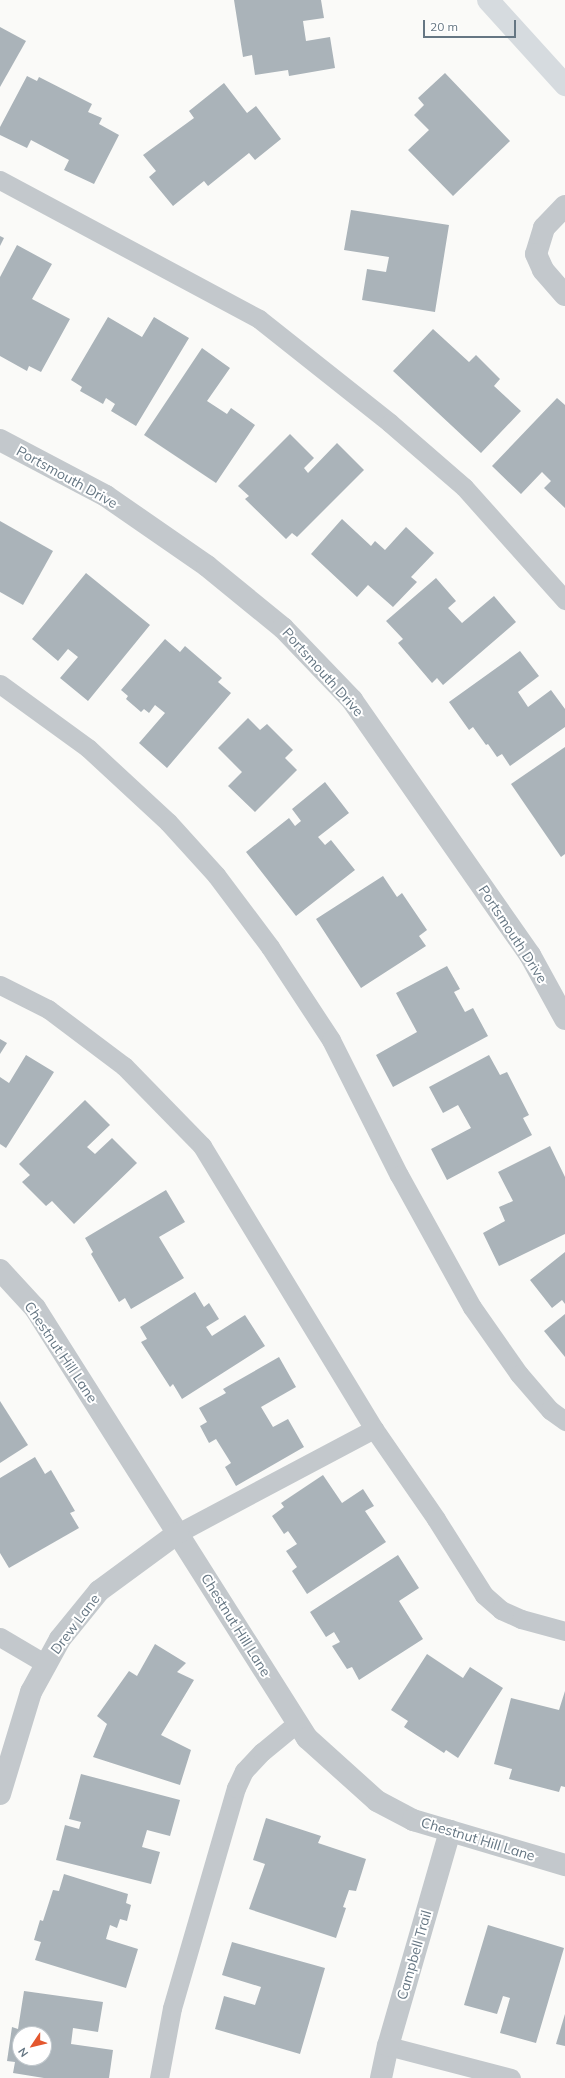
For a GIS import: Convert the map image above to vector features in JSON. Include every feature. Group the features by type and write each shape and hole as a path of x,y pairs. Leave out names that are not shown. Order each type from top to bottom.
{"main road":[{"path":"488,0 565,85"}],"street":[{"path":"565,206 544,228 536,254 543,270 565,295"},
{"name":"Portsmouth Drive","path":"0,440 106,496 207,566 283,628 352,700 530,955 565,1019"},
{"name":"Chestnut Hill Lane","path":"0,1270 35,1308 307,1738 377,1801 413,1820 565,1865"},
{"name":"Drew Lane","path":"0,1794 31,1692 60,1639 99,1591 178,1533"},
{"name":"Campbell Trail","path":"381,2078 388,2046 450,1832"}],"lane":[{"path":"0,180 259,319 390,423 464,487 565,600"},
{"path":"0,684 88,748 168,822 216,874 270,947 331,1040 399,1175 472,1307 519,1374 550,1410 565,1421"},
{"path":"0,985 48,1009 124,1066 202,1146 374,1429 436,1519 484,1595 502,1610 521,1619 565,1631"},
{"path":"178,1533 374,1429"},
{"path":"0,1637 46,1664"},
{"path":"159,2078 172,2008 236,1788 244,1771 257,1756 297,1723"},
{"path":"388,2046 511,2078"}],"building":[{"path":"234,0 321,0 324,18 303,21 306,41 330,37 335,68 289,76 288,70 255,75 252,55 243,57"},
{"path":"0,27 26,41 0,87"},
{"path":"445,73 510,141 453,196 408,150 429,130 414,115 424,105 418,98"},
{"path":"27,76 37,81 39,77 92,104 88,112 102,118 99,124 119,135 94,184 64,170 69,160 31,140 27,148 0,135 0,127"},
{"path":"224,83 247,113 256,106 281,139 255,160 249,153 208,186 204,181 173,206 149,177 156,171 143,155 194,118 189,111"},
{"path":"351,210 449,225 435,312 362,300 367,269 386,272 389,257 344,250"},
{"path":"0,236 4,238 0,246"},
{"path":"17,245 52,264 32,299 70,319 41,372 29,366 27,371 0,356 0,277"},
{"path":"108,317 142,337 154,317 189,338 136,426 111,411 115,404 106,398 103,404 80,391 82,387 71,380"},
{"path":"433,329 469,362 476,355 500,379 494,386 521,411 481,453 393,371"},
{"path":"202,348 230,368 207,401 227,414 231,408 255,425 216,483 144,435"},
{"path":"557,398 565,405 565,508 544,488 551,481 542,472 521,494 492,466"},
{"path":"290,434 314,458 304,468 308,473 337,443 364,470 297,537 292,533 286,539 245,499 249,496 238,486"},
{"path":"342,519 371,546 375,541 385,550 406,527 434,553 411,577 417,582 393,607 368,585 357,597 311,554"},
{"path":"0,521 53,551 23,605 0,592"},
{"path":"86,573 150,625 88,701 60,678 78,657 68,649 58,661 32,639"},
{"path":"436,578 456,601 448,608 462,623 494,596 516,622 443,685 437,678 432,683 398,643 403,639 386,621"},
{"path":"165,639 180,652 185,646 222,678 218,682 231,693 167,768 139,743 165,713 155,705 149,713 144,709 141,712 126,699 128,696 121,690"},
{"path":"520,651 539,676 518,692 528,707 551,690 565,709 565,727 510,766 502,754 497,757 473,727 469,730 449,702"},
{"path":"248,718 260,730 267,724 293,750 285,758 297,770 255,812 228,786 242,772 218,748"},
{"path":"565,747 565,854 561,857 511,784"},
{"path":"325,782 349,813 318,837 325,845 331,840 355,870 296,916 246,852 289,818 295,826 301,821 292,809"},
{"path":"383,876 397,897 402,893 427,930 419,936 426,946 361,988 316,919"},
{"path":"447,966 460,989 454,992 465,1012 473,1008 488,1036 393,1087 376,1055 417,1032 396,993"},
{"path":"0,1039 7,1043 0,1054"},
{"path":"26,1055 54,1072 6,1148 0,1144 0,1077 9,1083"},
{"path":"489,1055 500,1075 507,1072 529,1115 523,1118 532,1135 447,1180 431,1149 471,1128 458,1105 443,1113 429,1087"},
{"path":"85,1100 110,1125 87,1147 95,1154 112,1138 137,1163 74,1224 52,1201 46,1206 22,1182 30,1175 19,1164"},
{"path":"550,1146 565,1177 565,1234 499,1266 483,1233 505,1221 499,1207 513,1201 498,1172"},
{"path":"166,1190 185,1222 159,1237 184,1278 131,1309 125,1298 119,1302 91,1254 93,1252 85,1238"},
{"path":"565,1252 565,1304 562,1300 552,1308 530,1280"},
{"path":"195,1292 204,1307 209,1303 219,1319 206,1327 212,1336 245,1315 265,1346 182,1399 173,1384 170,1387 141,1342 147,1339 140,1327"},
{"path":"565,1314 565,1357 544,1331"},
{"path":"279,1357 296,1387 261,1407 273,1427 288,1419 304,1447 236,1486 225,1467 231,1463 216,1439 209,1443 200,1426 207,1422 199,1408 226,1393 223,1389"},
{"path":"0,1401 28,1445 0,1463"},
{"path":"35,1457 45,1474 51,1470 75,1511 70,1513 79,1528 9,1568 0,1553 0,1478"},
{"path":"323,1475 342,1503 363,1489 374,1506 365,1511 386,1542 307,1594 292,1571 297,1567 286,1551 297,1544 288,1531 284,1534 272,1516 284,1507 281,1503"},
{"path":"398,1555 419,1588 399,1601 423,1639 359,1680 352,1667 347,1669 332,1646 340,1642 334,1632 326,1637 310,1612"},
{"path":"155,1644 186,1663 177,1672 194,1680 161,1735 191,1750 180,1785 93,1757 107,1724 97,1716 129,1671 137,1676"},
{"path":"427,1654 463,1678 470,1667 503,1688 458,1758 446,1750 444,1753 404,1727 408,1721 391,1710"},
{"path":"565,1691 565,1787 561,1786 559,1792 509,1779 512,1769 494,1764 511,1698 559,1710"},
{"path":"81,1774 180,1800 170,1836 147,1830 142,1847 160,1852 151,1884 56,1860 65,1825 79,1829 81,1822 69,1819"},
{"path":"266,1818 321,1836 318,1843 366,1859 356,1891 349,1890 343,1907 346,1908 336,1938 249,1909 265,1864 253,1860"},
{"path":"64,1874 128,1894 126,1903 131,1905 127,1921 120,1919 117,1928 110,1925 106,1939 138,1949 126,1988 35,1960 41,1942 34,1940 40,1920 43,1921 53,1890 59,1891"},
{"path":"488,1925 564,1948 536,2043 500,2033 510,1998 503,1996 497,2014 464,2005"},
{"path":"232,1942 325,1968 300,2054 215,2029 224,1996 255,2005 261,1987 222,1975"},
{"path":"24,1991 103,2002 98,2032 73,2028 71,2044 113,2050 109,2078 44,2078 13,2073 14,2066 52,2066 52,2026 18,2026"},
{"path":"565,2014 565,2046 556,2044"},
{"path":"12,2027 12,2062 7,2061"}]}
